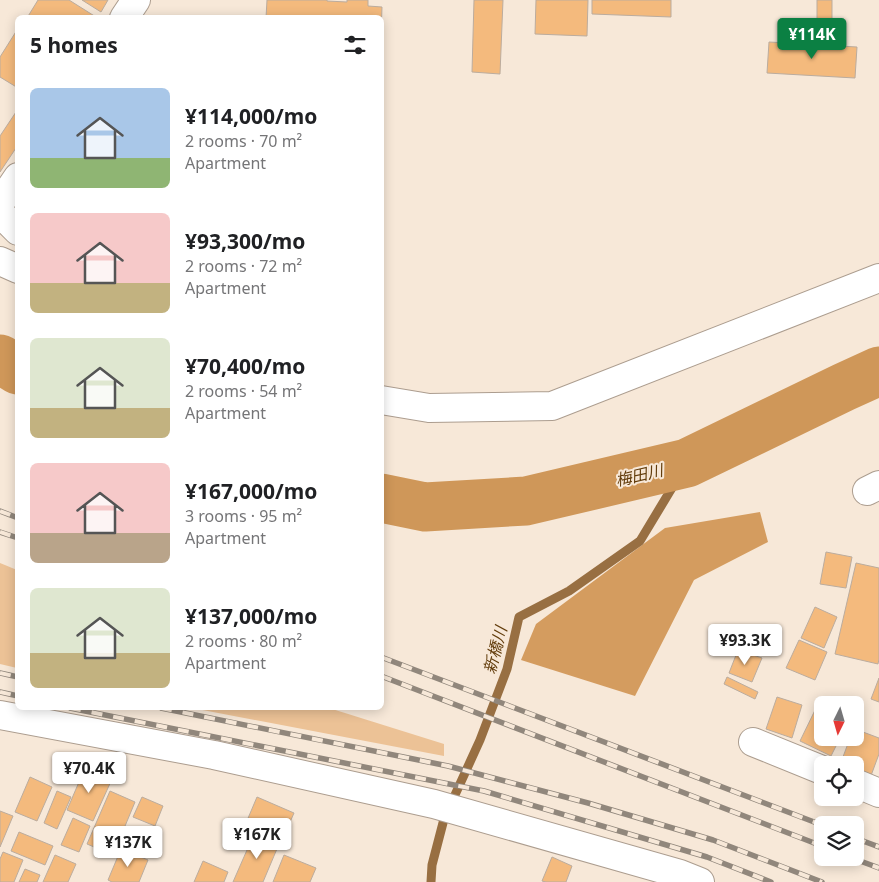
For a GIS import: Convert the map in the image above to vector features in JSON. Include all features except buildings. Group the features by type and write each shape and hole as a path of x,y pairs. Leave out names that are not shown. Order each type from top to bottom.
{"street":[{"path":"126,15 136,0"},
{"path":"0,203 15,181"},
{"path":"0,213 15,227"},
{"path":"0,262 15,268"},
{"path":"384,400 429,408 552,406 879,278"},
{"path":"0,717 214,755 434,804 680,874 700,882"},
{"path":"753,742 814,767"},
{"path":"864,787 879,793"}],"shaded area":[{"path":"760,512 768,542 694,580 635,696 521,660 536,624 665,528"},
{"path":"0,563 15,569 15,668 0,664"},
{"path":"202,710 335,710 444,744 444,756"}],"waterway":[{"name":"梅田川","path":"0,359 15,368"},
{"name":"梅田川","path":"384,499 425,507 526,501 687,463 879,371"},
{"name":"新橋川","path":"431,882 432,865 444,819 480,740 507,669 519,617 569,591 640,541 687,463"}],"railway":[{"path":"0,511 15,517"},
{"path":"0,532 15,537"},
{"path":"384,658 814,822"},
{"path":"0,673 15,676"},
{"path":"384,677 814,843"},
{"path":"0,692 15,695"},
{"path":"80,710 484,791 707,857 771,882"},
{"path":"171,710 448,766 588,803 713,840 822,882"},
{"path":"864,841 879,847"},
{"path":"864,862 879,868"}]}
